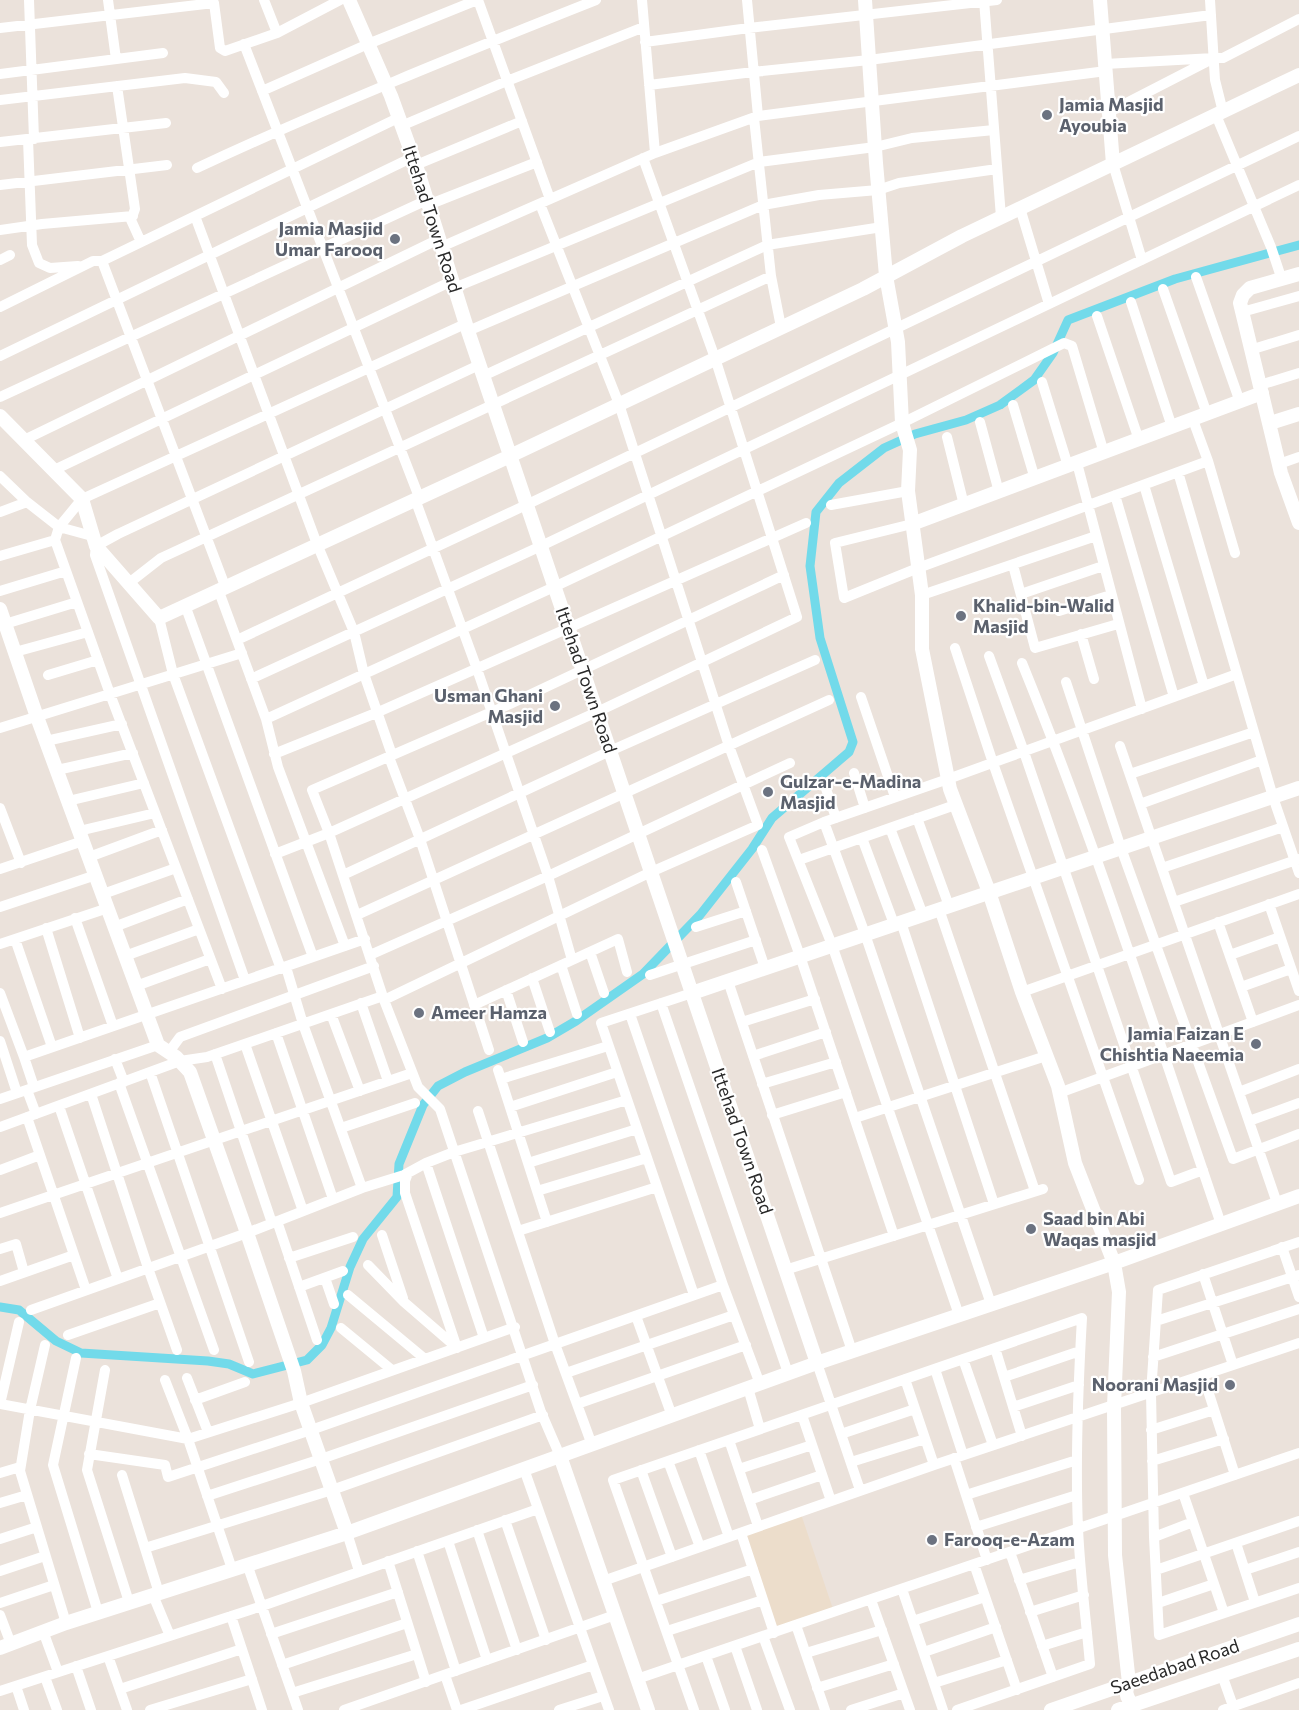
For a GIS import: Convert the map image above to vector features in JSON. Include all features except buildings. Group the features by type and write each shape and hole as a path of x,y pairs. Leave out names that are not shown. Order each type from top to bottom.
{"street":[{"path":"29,0 33,96 30,181 32,245 39,263 50,267 82,266"},
{"path":"108,0 116,59"},
{"path":"264,0 277,33"},
{"path":"0,1127 180,1061 215,1054 384,998 651,872 758,825 715,704 619,404 557,246 537,162 478,0 368,44 262,91"},
{"path":"197,168 385,84 596,0"},
{"path":"642,0 655,153"},
{"path":"747,0 767,245 781,327"},
{"path":"865,0 886,276 895,328 904,429 910,450 908,491 922,595 922,649 955,805 989,892 1059,1093 1075,1163 1114,1263 1119,1292 1114,1406 1115,1555 1129,1683 1125,1689 1132,1708"},
{"path":"645,42 997,0"},
{"path":"1100,0 1113,164 1142,260"},
{"path":"0,28 214,2 220,48 225,51 277,33 350,1"},
{"name":"Ittehad Town Road","path":"350,1 415,161 481,370 817,1363"},
{"path":"984,1 1001,217"},
{"path":"1212,1 1215,80 1219,113 1236,166 1272,250 1282,280"},
{"path":"649,85 869,60 1211,15"},
{"path":"24,440 338,288 655,153 756,117 991,86 1105,67 1223,57 1299,19"},
{"path":"0,307 93,261 102,261 292,168 400,122 644,27"},
{"path":"244,44 400,448 548,876 572,960"},
{"path":"0,74 163,53"},
{"path":"1109,112 1214,58"},
{"path":"159,618 510,456 781,327 1001,217 1299,75"},
{"path":"0,100 185,78 216,82 224,93"},
{"path":"117,86 135,209 131,220 141,242"},
{"path":"0,356 307,207 415,161 522,121"},
{"path":"0,142 166,123"},
{"path":"54,470 353,328 453,284 557,246 759,162 875,147 912,138 994,130"},
{"path":"237,640 1299,136"},
{"path":"275,854 329,833 597,712 797,617 715,358 643,158"},
{"path":"0,397 323,248 428,203 537,162"},
{"path":"0,185 167,165"},
{"path":"222,989 110,694 56,540 59,527 82,498 369,368 467,327 573,287 763,205 819,195 878,190 899,183 997,169"},
{"path":"251,679 541,546 1299,185"},
{"path":"1020,208 1049,304"},
{"path":"0,230 133,216"},
{"path":"195,216 298,495 354,632 376,713 489,1050"},
{"path":"94,541 192,499 384,409 589,327 767,245 882,227"},
{"path":"102,261 206,537 237,640 266,719 274,754 345,946"},
{"path":"1299,274 1250,288 1240,303 1279,464 1295,497 1299,523"},
{"path":"129,583 161,558 771,276"},
{"path":"1196,277 1240,402"},
{"path":"1162,289 1207,414"},
{"path":"1242,312 1299,296"},
{"path":"1131,302 1172,427"},
{"path":"1097,316 1139,440"},
{"path":"1251,350 1299,335"},
{"path":"266,719 757,491 904,429 1064,342 1072,346 1104,453"},
{"path":"1208,461 918,568 844,598 835,543 912,524 1035,479 1240,402 1261,389 1299,373"},
{"path":"1042,382 1088,505 1142,709"},
{"path":"1013,405 1035,479"},
{"path":"1270,423 1299,414"},
{"path":"0,416 82,498 94,541 95,555 245,980"},
{"path":"1193,420 1208,461 1234,553"},
{"path":"980,422 999,492"},
{"path":"947,437 964,505"},
{"path":"1279,464 1299,457"},
{"path":"1178,472 1262,760 1283,827 1297,859 1299,873"},
{"path":"0,476 27,502 59,527 94,541 159,618 173,674 294,995 341,1128 367,1186"},
{"path":"1144,485 1204,686"},
{"path":"831,505 908,491"},
{"path":"1115,495 1174,697"},
{"path":"0,512 27,502"},
{"path":"274,754 376,713 806,523"},
{"path":"922,595 1096,536"},
{"path":"0,556 56,540"},
{"path":"1013,565 1035,648 1118,624"},
{"path":"1021,594 1103,566"},
{"path":"0,591 66,571"},
{"path":"648,1710 560,1456 543,1415 440,1109 421,1090 412,1072 312,790 492,712 784,575"},
{"path":"1059,611 1111,595"},
{"path":"5,624 77,602"},
{"path":"185,605 313,957"},
{"path":"0,609 37,717 147,1015 163,1048 190,1072 289,1356 301,1403 359,1571"},
{"path":"15,652 88,632"},
{"path":"1081,634 1094,679"},
{"path":"955,648 1139,1180"},
{"path":"0,728 242,653"},
{"path":"989,656 1172,1182 1203,1170"},
{"path":"48,675 98,660"},
{"path":"343,875 610,751 815,660"},
{"path":"1022,663 1054,741 1095,856 1221,1224"},
{"path":"959,1315 832,945 789,837 824,822 1237,674"},
{"path":"1066,682 1121,848 1233,1159 1299,1134"},
{"path":"861,697 895,797"},
{"path":"357,915 829,700"},
{"path":"46,741 122,724"},
{"path":"1130,774 1254,732"},
{"path":"1120,746 1277,1203"},
{"path":"57,770 133,753"},
{"path":"1140,804 1262,760"},
{"path":"0,1099 116,1059 163,1048 180,1037 294,995 372,961 447,922 790,763"},
{"path":"854,773 865,808"},
{"path":"68,801 144,783"},
{"path":"824,783 836,818"},
{"path":"694,1295 601,1023 1299,788"},
{"path":"799,860 955,805"},
{"path":"0,808 21,863"},
{"path":"0,869 21,863 81,836 155,813"},
{"path":"785,1270 1039,1190 995,1072 917,818"},
{"path":"824,822 865,934 991,1304"},
{"path":"1162,868 1283,827"},
{"path":"890,828 923,915"},
{"path":"89,857 162,831"},
{"path":"862,838 897,923 955,1085 994,1204"},
{"path":"762,850 815,999 894,1236"},
{"path":"1174,902 1297,859"},
{"path":"0,944 75,918 105,901 176,868"},
{"path":"0,907 96,875"},
{"path":"736,882 765,968"},
{"path":"1022,992 1299,894"},
{"path":"114,927 188,899"},
{"path":"1269,904 1299,991"},
{"path":"696,927 746,911"},
{"path":"75,918 113,1026"},
{"path":"1218,922 1253,1022"},
{"path":"46,928 80,1038"},
{"path":"125,956 199,929"},
{"path":"1230,955 1280,937"},
{"path":"15,939 52,1047"},
{"path":"24,1057 365,939"},
{"path":"474,1005 618,939 627,972"},
{"path":"650,975 681,961 756,940"},
{"path":"590,952 604,993"},
{"path":"136,986 210,959"},
{"path":"561,965 577,1014"},
{"path":"1241,987 1291,969"},
{"path":"532,978 550,1032"},
{"path":"728,981 852,1351"},
{"path":"506,990 522,1042"},
{"path":"0,993 24,1057 26,1090 40,1155 86,1290"},
{"path":"742,1022 815,999"},
{"path":"661,1003 788,1373"},
{"path":"361,1004 388,1081"},
{"path":"1059,1093 1299,1005"},
{"path":"331,1014 360,1091"},
{"path":"630,1014 723,1285 746,1345 760,1429"},
{"path":"753,1056 826,1032"},
{"path":"276,1033 333,1199"},
{"path":"0,1041 4,1067 26,1090"},
{"path":"245,1044 303,1210"},
{"path":"547,1222 499,1075 609,1046"},
{"path":"215,1054 317,1340"},
{"path":"855,1118 1046,1056"},
{"path":"116,1059 148,1163 214,1350"},
{"path":"762,1084 836,1062"},
{"path":"1239,1092 1299,1069"},
{"path":"150,1072 249,1362"},
{"path":"0,1213 412,1072"},
{"path":"510,1107 617,1072"},
{"path":"772,1115 846,1092"},
{"path":"91,1094 177,1350"},
{"path":"31,1310 247,1233 367,1186 406,1174 454,1152 627,1100"},
{"path":"341,1128 415,1103"},
{"path":"1249,1121 1299,1103"},
{"path":"59,1106 118,1279"},
{"path":"478,1111 555,1344 592,1445"},
{"path":"528,1163 637,1129"},
{"path":"0,1170 40,1155"},
{"path":"537,1191 647,1158"},
{"path":"426,1163 484,1338"},
{"path":"406,1174 405,1194 457,1348"},
{"path":"518,1231 657,1187"},
{"path":"0,1615 5,1646 98,1612 347,1533 788,1373 1114,1263 1299,1196"},
{"path":"382,1235 404,1302"},
{"path":"289,1258 353,1237"},
{"path":"1299,1242 1158,1290 1151,1393 1159,1635 1299,1587"},
{"path":"0,1249 15,1244 24,1272"},
{"path":"1282,1247 1296,1276 1299,1297"},
{"path":"0,1281 74,1255"},
{"path":"368,1265 404,1302 457,1348"},
{"path":"299,1287 343,1271"},
{"path":"1203,1274 1233,1365"},
{"path":"1156,1321 1296,1276"},
{"path":"325,1278 334,1304"},
{"path":"90,1454 165,1465 168,1477 311,1430 723,1285"},
{"path":"348,1294 425,1359"},
{"path":"68,1335 160,1303"},
{"path":"1153,1357 1299,1309"},
{"path":"566,1373 734,1315"},
{"path":"636,1316 672,1416"},
{"path":"694,1710 613,1480 1082,1318 1077,1418 1077,1495 1080,1562 1090,1665 957,1710"},
{"path":"19,1322 0,1404 188,1439 301,1403 515,1327"},
{"path":"341,1328 393,1370"},
{"path":"603,1581 934,1465 1299,1343"},
{"path":"45,1345 30,1410 20,1471 66,1623"},
{"path":"577,1404 746,1345"},
{"path":"994,1348 1023,1436"},
{"path":"1004,1377 1080,1351"},
{"path":"76,1358 53,1465 98,1612"},
{"path":"963,1359 993,1445"},
{"path":"817,1363 860,1491"},
{"path":"935,1369 959,1457 966,1495 987,1560"},
{"path":"105,1370 87,1470 129,1602"},
{"path":"1203,1375 1235,1475"},
{"path":"187,1378 208,1432"},
{"path":"906,1379 934,1465"},
{"path":"165,1380 188,1439 232,1569"},
{"path":"195,1400 244,1382"},
{"path":"207,1496 533,1385"},
{"path":"1013,1407 1079,1385"},
{"path":"841,1434 915,1409"},
{"path":"1151,1430 1214,1410"},
{"path":"145,1548 332,1490 543,1415"},
{"path":"802,1415 831,1501"},
{"path":"1152,1461 1224,1438"},
{"path":"851,1462 925,1439"},
{"path":"729,1440 758,1526"},
{"path":"739,1469 812,1445"},
{"path":"699,1450 729,1537"},
{"path":"638,1679 1299,1453"},
{"path":"966,1495 1077,1460"},
{"path":"668,1461 700,1547"},
{"path":"0,1473 20,1467"},
{"path":"524,1469 609,1710"},
{"path":"641,1470 672,1557"},
{"path":"122,1475 170,1636"},
{"path":"749,1500 822,1475"},
{"path":"1184,1493 1224,1613"},
{"path":"0,1503 27,1494"},
{"path":"976,1527 1077,1495"},
{"path":"0,1691 262,1606 538,1509"},
{"path":"505,1520 546,1640"},
{"path":"1156,1570 1299,1521"},
{"path":"1154,1537 1193,1522"},
{"path":"0,1539 37,1527"},
{"path":"477,1530 517,1650"},
{"path":"741,1533 774,1633"},
{"path":"448,1540 487,1660"},
{"path":"1236,1543 1255,1602"},
{"path":"417,1551 456,1671"},
{"path":"1010,1552 1053,1677"},
{"path":"1245,1570 1299,1552"},
{"path":"0,1571 45,1556"},
{"path":"388,1562 426,1682"},
{"path":"1019,1580 1080,1562"},
{"path":"247,1564 298,1710"},
{"path":"974,1564 1017,1690"},
{"path":"656,1601 753,1569"},
{"path":"1158,1603 1214,1584"},
{"path":"0,1603 54,1585"},
{"path":"902,1589 943,1710"},
{"path":"271,1634 398,1592"},
{"path":"1030,1612 1084,1595"},
{"path":"913,1621 985,1597"},
{"path":"667,1631 763,1600"},
{"path":"871,1600 910,1710"},
{"path":"231,1616 260,1709"},
{"path":"344,1710 615,1616"},
{"path":"282,1665 407,1623"},
{"name":"Saeedabad Road","path":"1051,1710 1299,1624"},
{"path":"796,1625 825,1710"},
{"path":"924,1652 996,1627"},
{"path":"806,1653 882,1630"},
{"path":"43,1631 58,1672"},
{"path":"1042,1646 1087,1632"},
{"path":"763,1636 790,1710"},
{"path":"735,1646 757,1710"},
{"path":"120,1689 242,1648"},
{"name":"Saeedabad Road","path":"1118,1710 1132,1708 1299,1649"},
{"path":"292,1694 417,1653"},
{"path":"108,1656 127,1710"},
{"path":"706,1656 724,1710"},
{"path":"934,1683 1007,1660"},
{"path":"817,1688 894,1664"},
{"path":"445,1675 459,1710 593,1665"},
{"path":"76,1666 91,1710"},
{"path":"1222,1675 1234,1708 1299,1683"},
{"path":"45,1677 57,1710"},
{"path":"150,1710 252,1679"},
{"path":"16,1686 24,1710"},
{"path":"851,1710 904,1693"},
{"path":"558,1710 603,1696"}],"shaded area":[{"path":"800,1511 834,1612 774,1633 741,1533"}],"waterway":[{"path":"0,1307 19,1310 56,1341 81,1353 208,1361 229,1364 253,1374 307,1360 322,1345 331,1328 350,1267 363,1239 397,1197 399,1164 423,1105 438,1086 465,1072 547,1038 576,1021 643,974 700,915 752,849 772,818 849,752 853,742 820,638 810,566 816,512 839,483 884,448 915,434 966,420 1000,405 1034,380 1053,353 1068,320 1175,279 1299,245"}],"place":[{"name":"Jamia Masjid Ayoubia","path":"1047,115"},
{"name":"Jamia Masjid Umar Farooq","path":"395,239"},
{"name":"Khalid-bin-Walid Masjid","path":"961,616"},
{"name":"Usman Ghani Masjid","path":"555,706"},
{"name":"Gulzar-e-Madina Masjid","path":"768,792"},
{"name":"Ameer Hamza","path":"419,1013"},
{"name":"Jamia Faizan E Chishtia Naeemia","path":"1256,1044"},
{"name":"Saad bin Abi Waqas masjid","path":"1031,1229"},
{"name":"Noorani Masjid","path":"1230,1385"},
{"name":"Farooq-e-Azam","path":"932,1540"}]}
